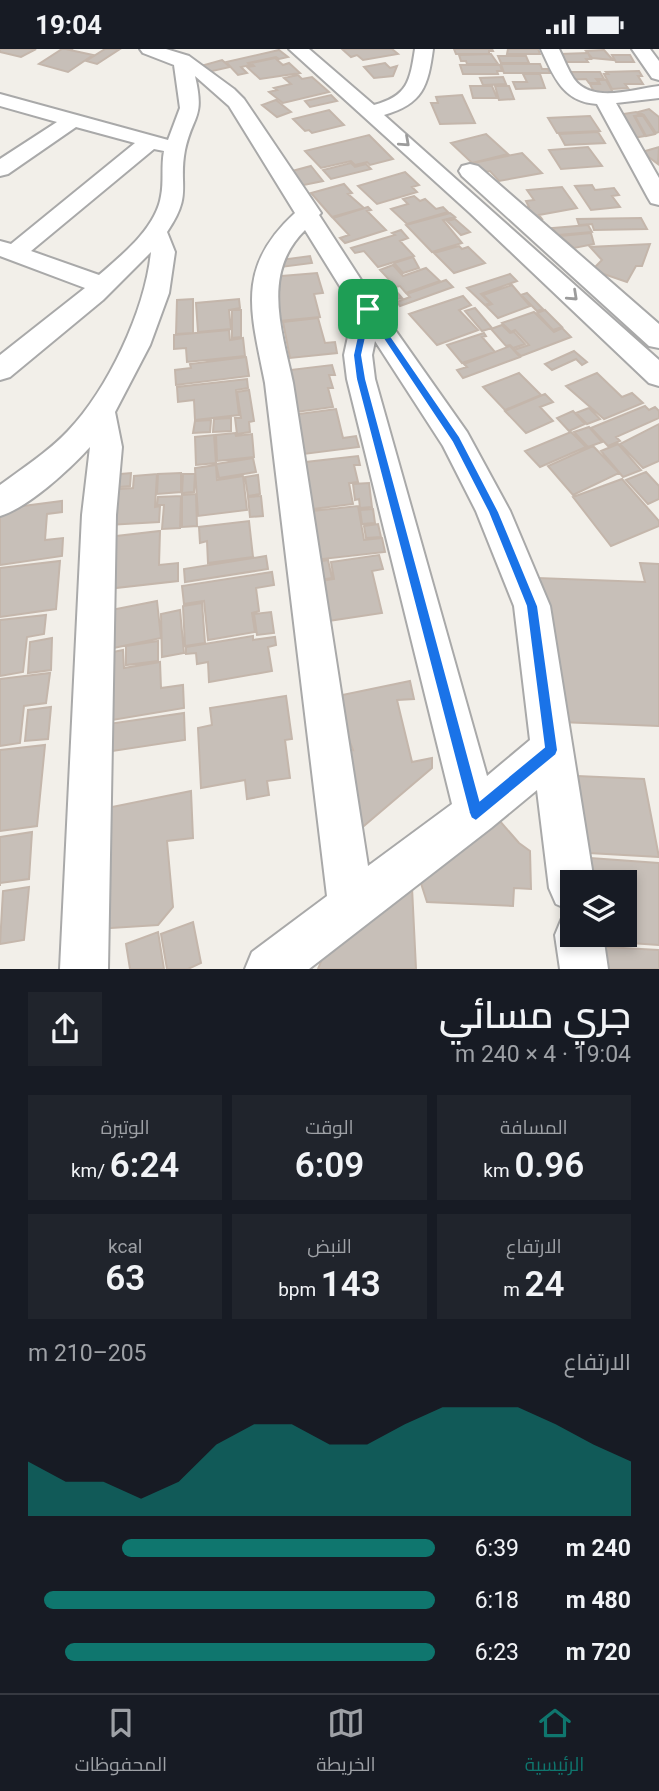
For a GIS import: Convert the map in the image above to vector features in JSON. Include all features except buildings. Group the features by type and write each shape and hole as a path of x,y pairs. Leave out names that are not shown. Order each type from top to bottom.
{"street":[{"path":"149,49 183,60 215,80 237,103 368,309 456,440 498,523 532,606 569,870"},
{"path":"298,49 449,153 659,339"},
{"path":"327,49 478,208 655,366"},
{"path":"383,109 408,99 416,90 424,49"},
{"path":"550,49 570,89 584,97 604,99 659,92"},
{"path":"641,49 659,74"},
{"path":"0,370 102,285 155,233 174,195 175,148 190,109 183,78 183,60"},
{"path":"604,99 659,198"},
{"path":"0,100 175,148"},
{"path":"0,169 73,120"},
{"path":"5,251 149,142"},
{"path":"478,208 504,200"},
{"path":"309,213 280,241 265,284 266,308 279,383 351,905"},
{"path":"0,502 71,447 100,413 123,371 161,276 163,250 155,233"},
{"path":"5,251 102,285"},
{"path":"368,309 358,355 361,379 476,813"},
{"path":"84,968 99,515 106,447 100,413"},
{"path":"287,962 351,905 476,813 551,750"},
{"path":"581,947 584,968"}],"route":[{"path":"368,309 456,440 493,512 532,606 551,750 476,813 361,379 358,355 368,309"}]}
